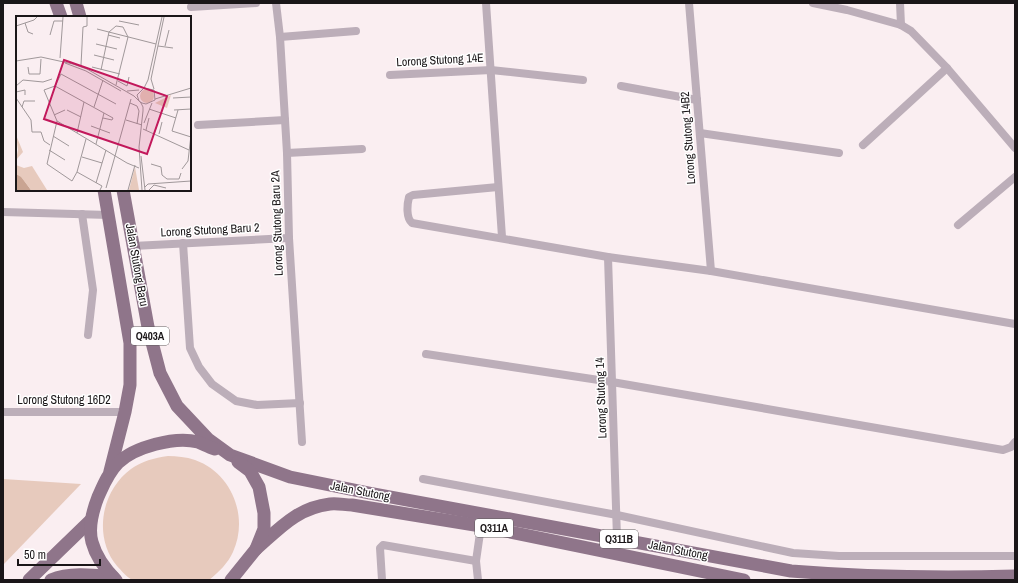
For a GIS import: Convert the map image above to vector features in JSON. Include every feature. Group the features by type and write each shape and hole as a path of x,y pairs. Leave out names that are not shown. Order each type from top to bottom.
{"main road":[{"path":"56,3 61,16"},
{"path":"76,3 80,16"},
{"name":"Jalan Stutong Baru","path":"104,191 130,343 130,385 125,412 109,475"},
{"name":"Jalan Stutong Baru","path":"123,191 148,327 160,373 177,406 208,439 230,455"},
{"name":"Jalan Stutong","path":"109,475 118,463 145,448 160,443 180,441 196,442 290,477 369,494 617,538 791,571 924,578 1015,576"},
{"path":"230,455 250,472 262,498 264,513 264,529 256,549 231,580"},
{"path":"109,475 92,512 91,540 104,566 114,578"},
{"name":"Jalan Stutong","path":"256,549 295,516 310,508 331,504 352,505 481,526 744,580"},
{"path":"29,580 91,520"},
{"path":"50,580 75,575 114,578"}],"street":[{"path":"191,7 256,3"},
{"name":"Lorong Stutong Baru 2A","path":"276,3 280,37 287,153 289,238 302,442"},
{"path":"486,3 502,237"},
{"name":"Lorong Stutong 14B2","path":"689,3 711,271"},
{"path":"813,3 847,10 902,25 911,31 947,68 1015,148"},
{"path":"900,3 902,25"},
{"path":"280,37 356,31"},
{"path":"863,145 947,68"},
{"name":"Lorong Stutong 14E","path":"390,75 491,70 583,80"},
{"path":"621,86 698,100"},
{"path":"198,125 285,120"},
{"path":"700,133 839,153"},
{"path":"287,153 362,148"},
{"path":"958,225 1015,177"},
{"path":"498,187 413,195 409,197 408,201 408,218 412,223 608,256 711,271 1015,324"},
{"path":"3,212 109,215"},
{"path":"82,214 93,290 88,335"},
{"name":"Lorong Stutong Baru 2","path":"133,246 289,238"},
{"path":"183,243 190,348 199,367 212,384 236,401 256,405 300,403"},
{"name":"Lorong Stutong 14","path":"608,256 617,538"},
{"path":"426,354 612,382 1003,450 1011,447 1015,442"},
{"name":"Lorong Stutong 16D2","path":"3,412 125,412"},
{"path":"423,480 617,515 793,553 839,556 1015,556"},
{"path":"478,580 476,561 481,526"},
{"path":"382,580 380,548 383,545 476,561"}],"shaded area":[{"path":"168,456 192,459 208,466 219,475 228,486 234,498 238,511 239,525 237,539 229,560 220,571 209,580 135,581 126,576 117,566 109,554 105,542 103,528 107,502 113,489 121,478 139,464"},
{"path":"3,479 81,484 3,565"}]}
